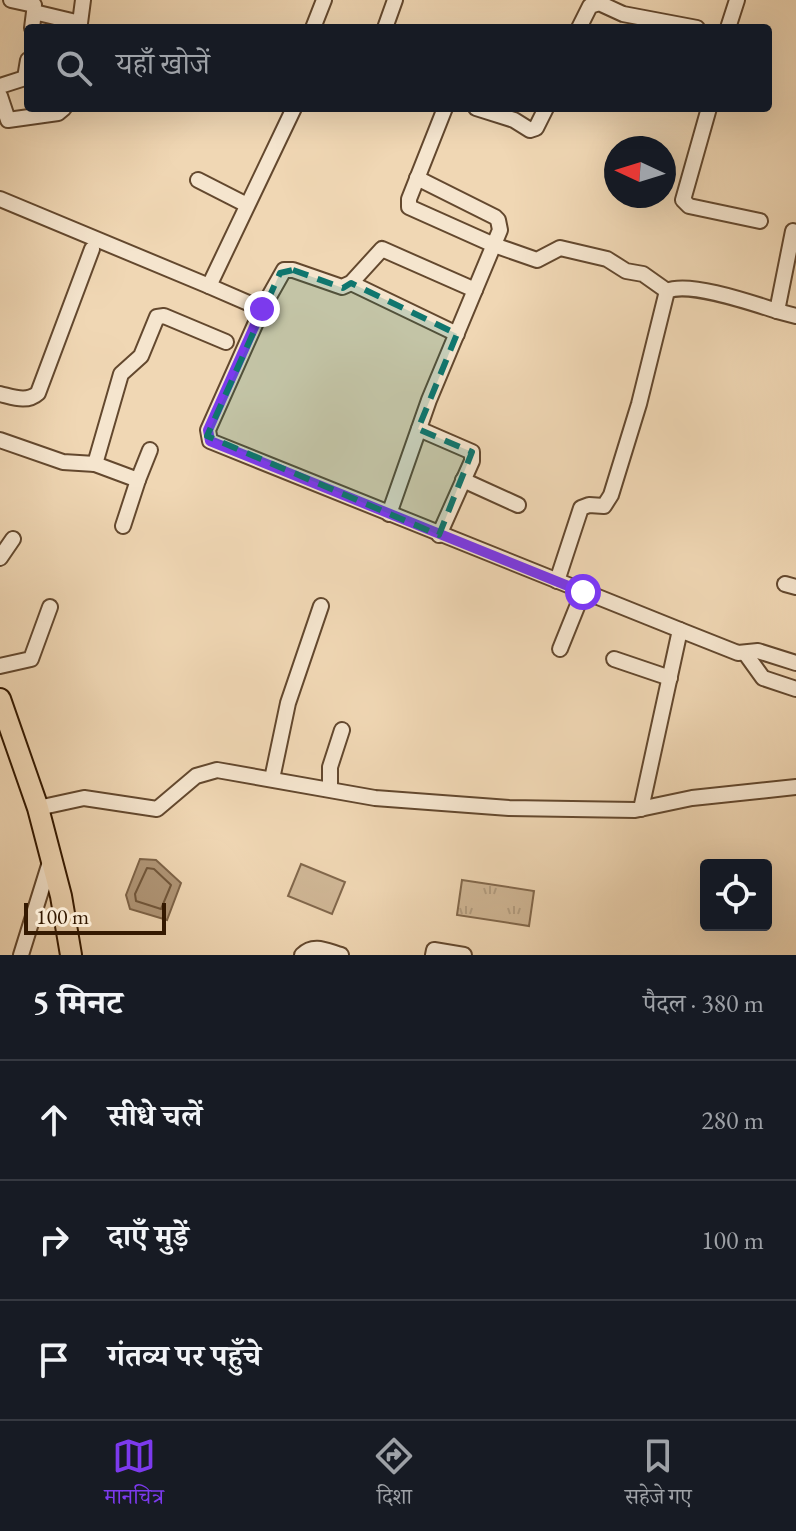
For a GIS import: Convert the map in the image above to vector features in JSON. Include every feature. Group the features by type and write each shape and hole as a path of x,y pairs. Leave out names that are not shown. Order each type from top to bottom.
{"highway":[{"path":"2,711 38,808 52,858 71,955"}],"street":[{"path":"11,0 34,6 75,24"},
{"path":"80,24 83,0"},
{"path":"315,24 324,0"},
{"path":"386,24 395,0"},
{"path":"730,24 737,0"},
{"path":"581,24 590,6 599,3 623,14 676,24"},
{"path":"0,86 24,78"},
{"path":"0,96 5,117 13,121 59,112"},
{"path":"209,286 292,112"},
{"path":"443,112 409,199 409,207 494,245 537,260 552,250 570,248 607,259 626,271 643,274 667,291"},
{"path":"489,112 514,120 530,130 536,128 544,112"},
{"path":"708,112 683,200 689,206 760,221"},
{"path":"389,514 419,429 500,230 495,217 417,178"},
{"path":"198,180 247,205"},
{"path":"0,199 262,309"},
{"path":"777,311 793,231"},
{"path":"0,394 23,399 38,393 92,249"},
{"path":"475,290 386,249 379,250 351,283 338,287 293,270 284,270 262,309 208,430 210,441 680,630 745,653 758,651 796,663"},
{"path":"351,283 457,334"},
{"path":"557,581 581,508 604,506 611,495 639,404 667,291 673,288 701,290 796,316"},
{"path":"95,464 121,374 141,356 157,317 164,316 226,342"},
{"path":"419,429 472,452 472,461 439,535"},
{"path":"0,440 63,462 95,464 138,480"},
{"path":"123,526 150,450"},
{"path":"463,480 518,505"},
{"path":"0,558 13,539"},
{"path":"560,649 583,592"},
{"path":"272,779 288,703 321,606"},
{"path":"0,666 31,659 50,607"},
{"path":"641,809 680,630"},
{"path":"745,653 763,678 796,689"},
{"path":"614,659 670,678"},
{"path":"330,789 330,767 342,730"},
{"path":"38,808 84,798 157,809 196,776 207,771 228,770 375,798 509,808 641,809 692,798 796,787"},
{"path":"21,955 52,858"},
{"path":"302,955 318,948 341,955"},
{"path":"433,955 434,950 464,955"}],"highlighted area":[{"path":"293,270 343,288 351,283 457,334 418,429 472,452 439,535 207,436 280,273"}],"green space":[{"path":"301,864 345,882 332,914 288,896"},
{"path":"462,880 534,891 529,926 457,915"}],"water":[{"path":"140,859 156,860 181,883 167,920 130,909 126,895"}],"route":[{"path":"262,309 208,430 210,441 583,592"}]}
